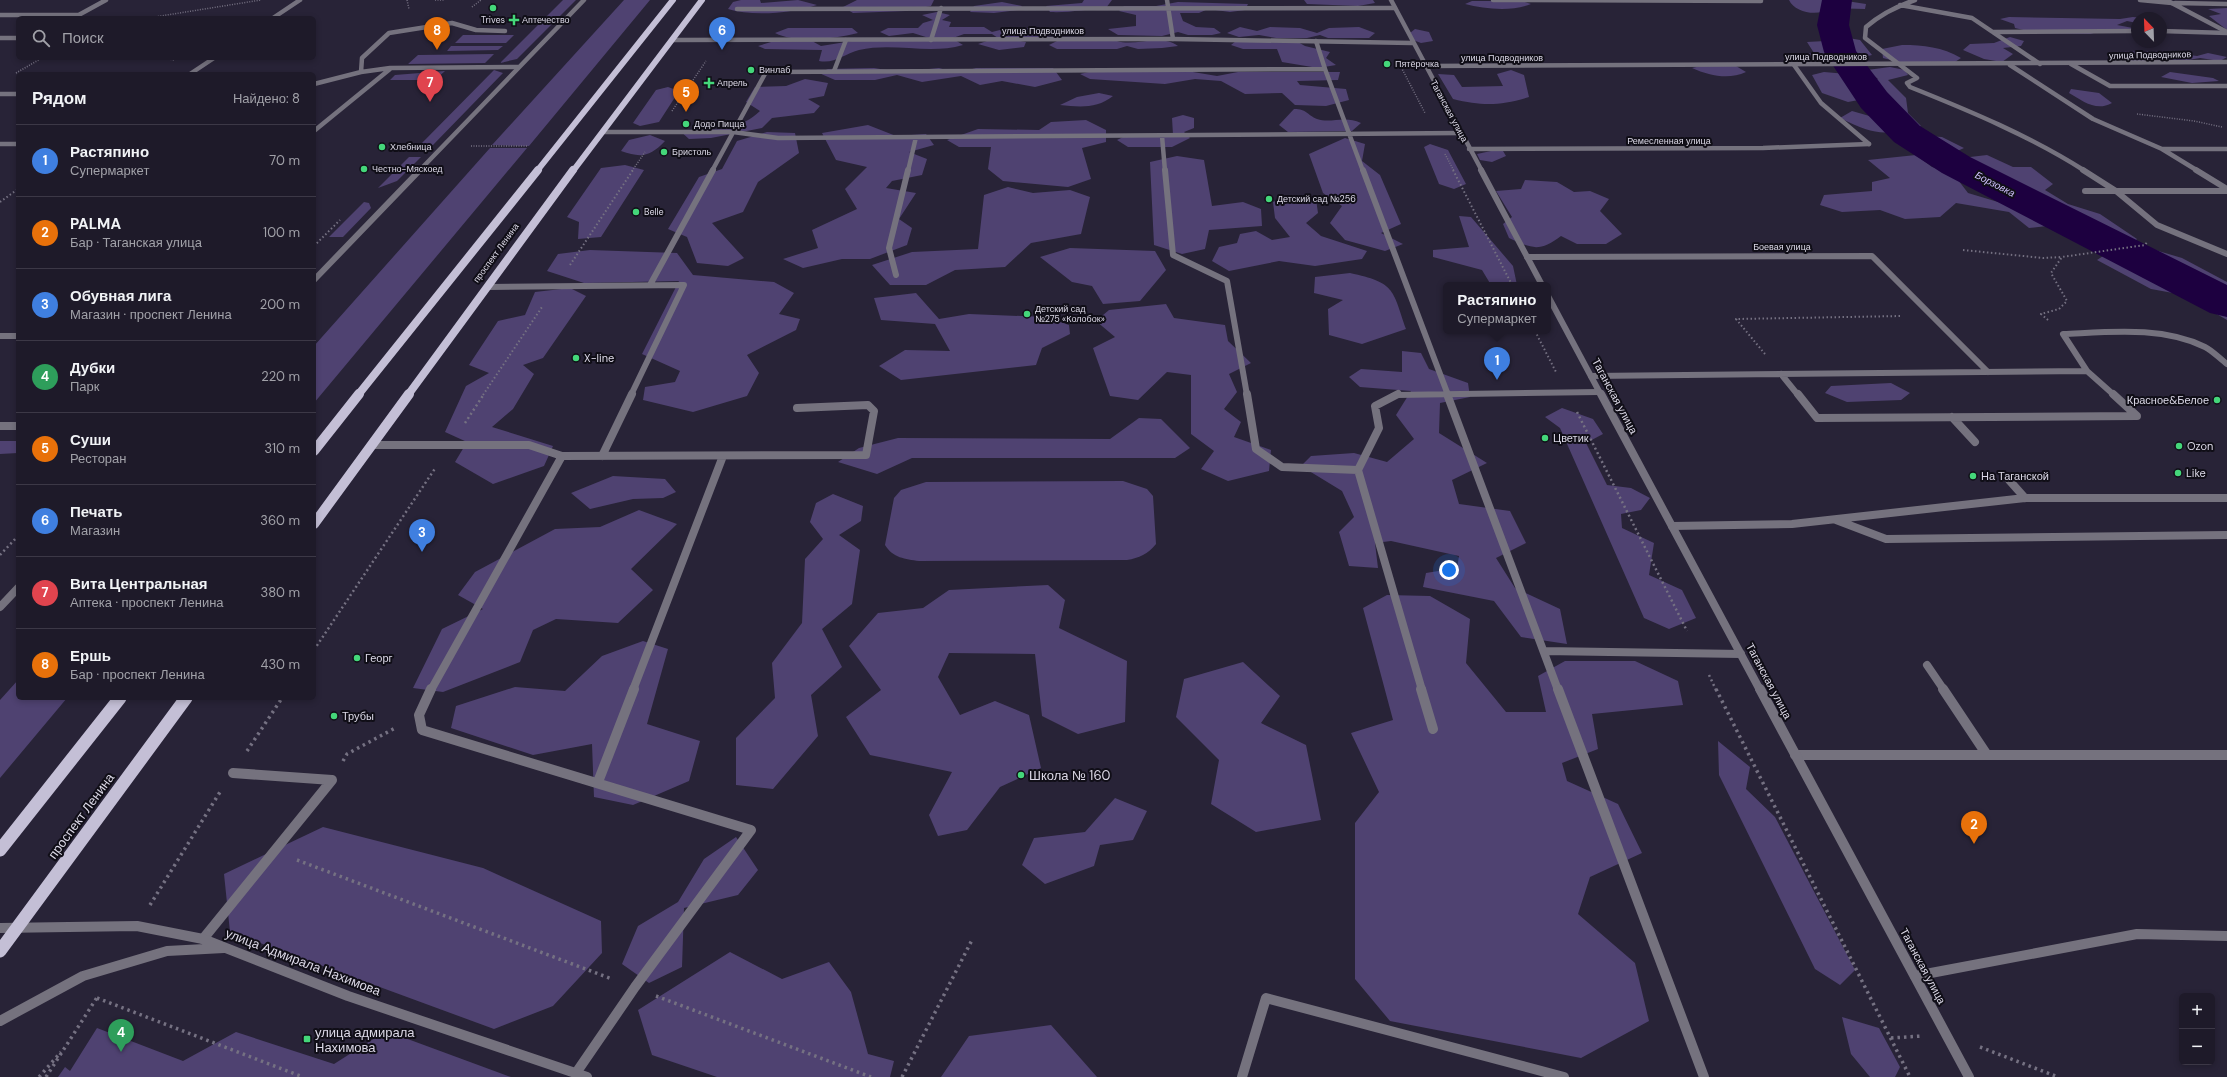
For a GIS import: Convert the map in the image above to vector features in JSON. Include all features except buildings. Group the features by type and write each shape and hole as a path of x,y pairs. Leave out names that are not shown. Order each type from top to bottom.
{"main road":[{"name":"проспект Ленина","path":"316,448 554,146 673,0"},
{"name":"проспект Ленина","path":"316,521 602,132 702,0"},
{"path":"0,850 118,700"},
{"name":"проспект Ленина","path":"0,951 185,700"}],"street":[{"path":"0,16 79,15 106,0"},
{"path":"276,16 300,0"},
{"path":"316,278 584,0"},
{"path":"1016,0 1016,8"},
{"path":"1167,0 1173,39"},
{"path":"1313,0 1316,7"},
{"name":"Таганская улица","path":"1391,0 1412,43 1426,66 1540,282"},
{"path":"1493,0 1695,2 1761,1"},
{"path":"1915,0 1899,5 1876,17 1866,27 1865,38 1917,78 1907,83 1910,87 1974,113 2054,151 2116,191 2157,225 2227,254"},
{"path":"2140,0 2172,3 2227,4"},
{"path":"2166,0 2227,32"},
{"path":"1899,5 1972,18 2040,64"},
{"path":"737,9 838,6 941,8 1395,8"},
{"path":"931,40 941,8"},
{"path":"361,72 362,58 389,33 452,23 476,30 505,31"},
{"path":"1993,32 2131,31"},
{"path":"2167,31 2227,32"},
{"path":"0,38 16,38"},
{"name":"улица Подводников","path":"673,40 1173,39 1412,43"},
{"path":"834,71 846,40"},
{"path":"1316,41 1325,69 1704,1077"},
{"path":"193,72 211,60"},
{"name":"улица Подводников","path":"1426,66 1878,64 2010,65 2227,62"},
{"path":"2071,64 2110,86 2227,86"},
{"name":"Ремесленная улица","path":"1469,149 1763,148 1868,144 1821,103 1794,65"},
{"path":"2010,65 2093,119 2162,149 2227,190"},
{"path":"316,83 361,72 390,68 518,67"},
{"path":"316,129 390,68"},
{"path":"650,285 766,72 1325,69"},
{"path":"0,94 16,94"},
{"path":"602,132 733,132 778,138 1461,133"},
{"path":"1162,136 1173,255 1226,281 1256,449 1282,467 1358,470"},
{"path":"896,275 889,248 916,137"},
{"path":"0,144 16,144"},
{"path":"2162,149 2227,149"},
{"path":"2085,191 2227,190"},
{"name":"Боевая улица","path":"1527,257 1872,256 1988,372"},
{"path":"488,287 684,285 602,456"},
{"name":"Таганская улица","path":"1551,302 1969,1077"},
{"path":"2063,334 2155,333 2183,339 2206,348 2227,364"},
{"path":"1782,374 1817,418 2137,416 2087,371 2063,334"},
{"path":"0,336 16,336"},
{"path":"1591,376 2087,371"},
{"path":"1433,729 1358,470 1379,428 1376,406 1398,394 1599,392"},
{"path":"372,445 529,446 562,456 866,455 874,411 868,405 797,408"},
{"path":"1952,417 1974,442"},
{"path":"0,426 16,426"},
{"path":"562,456 428,695 419,715 422,730 598,782 751,830 635,988 576,1073"},
{"path":"598,782 723,456"},
{"path":"2009,480 2025,498"},
{"path":"1672,526 1792,524 2025,498 2227,498"},
{"path":"1834,519 1886,539 2227,535"},
{"path":"0,606 16,590"},
{"path":"1544,651 1741,654"},
{"path":"1927,665 1988,755"},
{"path":"1795,754 2227,755"},
{"path":"233,773 332,780"},
{"path":"203,939 332,780"},
{"name":"улица Адмирала Нахимова","path":"0,928 137,926 203,939 348,996 587,1077"},
{"path":"1915,976 2137,934 2227,936"},
{"path":"0,1021 83,976 167,951 227,948"},
{"path":"1242,1077 1266,998 1564,1077"}],"path":[{"path":"161,16 262,0"},
{"path":"435,0 444,0"},
{"path":"316,647 720,40"},
{"path":"19,72 39,60"},
{"path":"12,76 16,74"},
{"path":"2134,114 2194,121 2227,128"},
{"path":"0,202 16,191"},
{"path":"1963,250 2043,258 2062,257 2143,246"},
{"path":"2062,257 2051,273 2066,301 2060,309 2041,314 2063,334"},
{"path":"1782,374 1736,319 1932,316"},
{"path":"1537,334 1910,1077"},
{"path":"0,555 16,538"},
{"path":"137,926 281,700"},
{"path":"332,780 347,754 419,715"},
{"path":"274,852 871,1077"},
{"path":"902,1077 972,940"},
{"path":"46,1077 97,998 114,967"},
{"path":"97,998 303,1077"},
{"path":"39,1077 67,1044"}],"shaded area":[{"path":"563,0 576,0 517,59 500,63"},
{"path":"624,0 650,0 529,146 492,145"},
{"path":"741,0 760,0 761,3 798,0 817,5 796,10 772,13 749,13 728,9 733,2"},
{"path":"857,0 934,0 931,6 906,11 853,13 843,7"},
{"path":"1084,0 1112,0 1106,8 1050,12 1046,6 1082,3"},
{"path":"1304,0 1373,0 1375,3 1358,6 1307,4"},
{"path":"1789,0 1840,0 1866,4 1865,9 1830,8 1825,11 1814,13 1802,11 1796,8"},
{"path":"1472,1 1522,1 1531,4 1523,7 1498,9 1465,4"},
{"path":"1002,2 1022,6 1019,10 994,13 970,12 974,6"},
{"path":"1178,2 1248,4 1245,10 1230,12 1208,9 1199,13 1180,13 1183,21 1196,27 1214,28 1221,33 1212,35 1188,35 1178,32 1162,36 1118,35 1108,29 1136,26 1136,15 1119,11 1124,6 1156,6"},
{"path":"2227,8 2227,30 2209,16 2221,14 2208,9"},
{"path":"937,12 950,15 942,20 951,22 949,27 984,27 992,32 1008,28 1044,28 1055,33 1045,38 998,38 992,34 964,34 953,38 929,38 913,33 889,36 880,32 888,28 918,28 923,23 933,20 922,15"},
{"path":"2009,17 2120,19 2131,17 2131,22 2127,21 2117,25 2131,28 2131,33 2105,30 2090,34 2036,33 2015,28 2014,24 2000,19"},
{"path":"1240,27 1257,31 1270,27 1300,28 1317,33 1329,28 1359,27 1375,33 1369,38 1328,38 1320,35 1307,38 1276,38 1259,35 1239,37 1227,33"},
{"path":"788,28 852,28 858,33 827,39 805,39 775,33"},
{"path":"1415,29 1429,32 1433,41 1421,43 1413,40 1410,33"},
{"path":"463,35 514,35 506,43 455,43"},
{"path":"1837,36 1860,40 1872,55 1859,58 1839,55 1828,60 1798,58 1793,55 1814,53 1807,42 1825,41"},
{"path":"2010,37 2024,41 2021,46 2003,48 2013,54 2002,62 1984,59 1963,50 1970,44 1994,43"},
{"path":"955,40 963,45 937,49 872,48 859,50 835,60 825,62 819,61 822,50 765,49 758,46 771,42 812,41 821,46 852,41"},
{"path":"1014,40 1026,42 1024,47 999,50 978,44 987,41"},
{"path":"1156,40 1171,42 1178,46 1138,49 1127,46 1117,49 1057,49 1049,45 1057,41 1132,42"},
{"path":"1236,41 1298,42 1305,46 1330,52 1326,58 1336,65 1318,68 1282,62 1277,49 1243,49 1231,45"},
{"path":"1902,45 1933,47 1947,51 1961,58 1955,62 1903,63 1883,58 1882,49"},
{"path":"451,46 503,46 498,50 447,51"},
{"path":"2160,51 2197,56 2208,53 2227,57 2220,61 2200,58 2182,61 2159,58 2154,61 2141,63 2109,56 2114,52"},
{"path":"494,54 485,63 408,64 418,55"},
{"path":"1701,66 1736,66 1746,72 1733,76 1719,76 1692,68"},
{"path":"1890,67 1905,70 1908,75 1888,80 1906,98 1908,113 1921,126 1897,131 1879,132 1862,128 1840,118 1852,111 1887,121 1901,117 1884,106 1886,95 1869,83 1878,79 1867,70"},
{"path":"874,68 899,72 939,68 957,73 976,68 1053,68 1062,80 1035,87 1002,81 980,85 961,76 922,82 897,75 875,80 835,80 819,73 828,69"},
{"path":"494,70 503,73 433,145 420,145"},
{"path":"1511,70 1524,75 1529,97 1509,102 1491,104 1473,103 1453,99 1438,74 1454,75 1462,87 1503,86 1497,74"},
{"path":"445,71 435,80 390,80 395,75"},
{"path":"1093,71 1193,72 1217,76 1238,72 1340,72 1338,80 1297,81 1300,85 1346,89 1349,100 1326,106 1295,105 1282,93 1245,94 1221,81 1195,79 1165,84 1090,79 1080,74"},
{"path":"1824,72 1847,74 1858,79 1864,99 1848,102 1822,93 1812,75"},
{"path":"2170,72 2213,78 2219,81 2192,83 2161,77"},
{"path":"805,79 828,83 824,96 808,99 820,106 814,113 772,118 762,128 711,138 689,139 679,130 722,129 742,123 760,111 746,102 755,87 786,86"},
{"path":"668,87 679,91 659,122 640,126 633,123 656,90"},
{"path":"2071,89 2099,93 2112,103 2095,106 2069,93"},
{"path":"1099,93 1113,96 1094,105 1060,105 1077,97"},
{"path":"1294,109 1307,112 1317,119 1327,121 1349,120 1361,123 1352,131 1288,132 1279,125"},
{"path":"1183,115 1194,118 1194,128 1184,132 1190,138 1172,147 1128,147 1117,140 1129,134 1173,135 1172,118"},
{"path":"1086,120 1106,130 1106,142 1082,148 1091,179 1068,187 1003,181 988,169 991,147 959,147 947,140 978,129 1039,130 1051,122"},
{"path":"868,125 896,136 926,134 934,145 909,152 927,159 922,175 892,181 886,188 916,193 899,219 912,228 907,245 870,259 842,259 803,268 783,259 818,248 812,230 857,209 845,189 867,167 836,160 822,133"},
{"path":"767,132 795,133 799,153 758,182 743,212 712,223 744,258 728,266 697,263 687,237 668,229 699,177 722,169 737,141"},
{"path":"650,135 665,141 655,150 645,155 634,155 621,151 629,140"},
{"path":"1927,136 1942,137 1964,148 1953,153 1924,151 1913,141"},
{"path":"1345,138 1365,144 1362,161 1380,175 1401,224 1381,233 1403,244 1385,251 1345,240 1330,223 1342,206 1323,193 1309,154"},
{"path":"1430,144 1448,150 1466,184 1454,189 1439,184 1424,147"},
{"path":"490,148 527,148 316,401 316,344"},
{"path":"1491,151 1503,151 1506,156 1492,162 1480,160 1477,154"},
{"path":"1916,155 1932,167 1952,172 1968,193 2028,211 2047,226 2029,228 2009,212 1956,203 1940,217 1905,219 1880,210 1842,212 1820,205 1824,195 1872,191 1872,182 1890,178 1868,160"},
{"path":"1987,155 2013,167 2031,167 2053,184 2045,190 2068,204 2100,214 2137,239 2132,244 2112,241 2072,214 2048,207 1972,168 1970,157"},
{"path":"1177,156 1204,160 1212,206 1243,202 1261,209 1262,226 1209,230 1205,249 1182,254 1154,245 1150,162"},
{"path":"409,157 421,157 397,181 378,188"},
{"path":"625,165 644,170 601,237 578,239 579,222 567,217 601,168"},
{"path":"1525,180 1557,182 1574,192 1590,191 1609,199 1600,211 1622,234 1606,244 1577,244 1561,236 1541,247 1524,245 1509,238 1503,224 1512,217 1496,191 1521,189"},
{"path":"1008,187 1033,193 1070,190 1090,197 1081,234 1031,243 1005,267 955,270 926,285 890,285 872,265 912,252 978,249 984,195"},
{"path":"1290,195 1316,199 1318,213 1306,223 1321,236 1367,251 1362,259 1315,266 1279,261 1229,271 1212,261 1219,247 1237,243 1240,234 1256,231 1272,240 1290,237 1275,218 1273,202"},
{"path":"364,202 369,203 371,208 343,237 329,237"},
{"path":"1459,216 1471,217 1513,266 1516,282 1489,282 1482,270 1433,257 1433,250 1469,247"},
{"path":"1070,248 1155,251 1166,270 1140,301 1103,304 1092,286 1072,282 1040,257"},
{"path":"590,250 677,253 693,275 774,282 794,293 779,314 800,319 796,330 747,355 759,373 747,396 693,412 643,400 645,387 675,382 680,371 642,354 679,281 584,283 547,271 558,254"},
{"path":"2155,250 2182,258 2227,282 2227,292 2222,288 2177,273 2144,255"},
{"path":"2106,254 2130,256 2172,281 2193,298 2227,308 2227,320 2184,295 2151,289 2097,260"},
{"path":"1350,273 1376,280 1390,289 1398,304 1406,329 1362,344 1329,335 1328,309 1343,300 1314,293 1315,277"},
{"path":"570,288 586,296 543,358 523,365 534,374 513,409 492,427 553,446 544,466 493,484 455,462 467,442 445,432 466,386 489,373 469,365 498,321 525,315 535,292"},
{"path":"916,293 939,319 969,314 1046,317 1069,325 1070,334 1042,348 1036,365 901,380 879,366 905,350 950,351 935,324 881,320 874,298"},
{"path":"1166,304 1174,318 1225,325 1228,341 1251,363 1229,374 1237,392 1224,409 1241,422 1234,437 1271,450 1269,471 1228,481 1201,469 1214,451 1191,434 1191,375 1167,372 1138,400 1110,396 1093,348 1115,337 1096,321 1109,310"},
{"path":"1402,351 1421,353 1429,369 1468,383 1470,397 1440,403 1439,433 1487,463 1452,480 1459,504 1510,511 1526,543 1496,558 1515,588 1560,609 1567,644 1521,637 1494,601 1423,587 1426,573 1457,568 1459,556 1391,541 1375,543 1378,568 1349,566 1339,532 1354,517 1342,491 1301,466 1311,456 1354,453 1387,462 1414,439 1396,415 1411,391 1360,387 1349,377 1361,369 1402,372"},
{"path":"1891,383 1910,393 1901,400 1847,402 1825,393 1831,386"},
{"path":"1562,408 1593,419 1603,434 1586,443 1607,485 1631,488 1650,498 1641,510 1621,514 1622,528 1654,543 1649,575 1682,590 1696,618 1669,629 1644,618 1560,428 1545,417"},
{"path":"1139,418 1161,419 1190,448 1175,458 912,458 877,474 838,462 859,448 898,438 1110,439"},
{"path":"0,441 16,441 16,453 0,454"},
{"path":"613,476 665,479 676,492 663,498 633,499 590,509 571,493"},
{"path":"1123,481 1147,489 1153,496 1156,544 1143,555 1135,558 1127,560 919,561 896,555 892,553 885,545 894,498 901,490 926,482"},
{"path":"833,494 863,506 861,521 839,535 860,550 852,604 822,629 842,667 811,695 818,736 773,789 736,785 736,738 775,698 772,663 802,623 805,559 823,539 810,522 816,503"},
{"path":"639,510 677,524 631,569 653,590 618,623 556,619 533,630 520,662 443,692 413,688 442,629 483,609 458,595 475,572 555,529 600,527"},
{"path":"1048,585 1065,600 1059,628 1127,661 1125,722 1078,734 1042,716 1035,654 949,653 938,677 960,715 995,701 1029,715 1041,768 1000,787 967,830 938,836 929,815 952,772 870,755 846,717 881,690 849,646 878,613 923,608 949,590"},
{"path":"1387,595 1430,596 1470,619 1466,663 1506,712 1546,712 1538,676 1565,661 1635,661 1678,681 1683,705 1592,714 1598,749 1562,763 1567,781 1618,804 1642,853 1590,877 1578,914 1635,963 1649,1021 1581,1058 1390,1021 1355,979 1355,823 1379,792 1351,733 1393,720 1363,608"},
{"path":"643,641 668,649 647,724 700,741 689,781 633,805 594,797 592,744 533,755 451,728 456,706 515,687 565,691 602,656"},
{"path":"1243,662 1280,696 1261,723 1306,745 1321,820 1256,832 1211,804 1219,760 1176,717 1184,679"},
{"path":"16,682 16,700 65,700 0,778 0,700"},
{"path":"1718,741 1750,767 1746,789 1775,817 1855,970 1840,985 1815,969 1719,775"},
{"path":"1115,798 1147,811 1133,840 1100,845 1094,866 1045,884 1022,865 1034,838 1085,832"},
{"path":"323,827 483,868 601,921 602,953 553,1006 494,1029 230,932 224,874"},
{"path":"736,837 758,870 738,895 684,908 682,967 649,983 622,964 638,926 678,902 704,859"},
{"path":"730,952 782,979 829,962 851,992 868,1054 894,1061 890,1077 717,1077 652,1055 638,1010"},
{"path":"1842,1017 1879,1028 1900,1067 1895,1077 1870,1077 1851,1054"},
{"path":"1051,1025 1097,1077 941,1077 969,1036"},
{"path":"97,1028 183,1061 236,1032 334,1064 386,1031 511,1077 58,1077 65,1067 70,1071"}],"waterway":[{"name":"Борзовка","path":"1837,0 1833,25 1840,52 1874,100 1907,134 1956,165 2227,303"}],"place":[{"name":"Trives","path":"493,8"},
{"name":"Аптечество","path":"514,20"},
{"name":"Ершь","path":"437,50"},
{"name":"Печать","path":"722,50"},
{"name":"Пятёрочка","path":"1387,64"},
{"name":"Винлаб","path":"751,70"},
{"name":"Апрель","path":"709,83"},
{"name":"Вита Центральная","path":"430,102"},
{"name":"Суши","path":"686,112"},
{"name":"Додо Пицца","path":"686,124"},
{"name":"Хлебница","path":"382,147"},
{"name":"Бристоль","path":"664,152"},
{"name":"Честно-Мяскоед","path":"364,169"},
{"name":"Детский сад №256","path":"1269,199"},
{"name":"Belle","path":"636,212"},
{"name":"Детский сад №275 «Колобок»","path":"1027,314"},
{"name":"X-line","path":"576,358"},
{"name":"Растяпино","path":"1497,380"},
{"name":"Красное&Белое","path":"2217,400"},
{"name":"Цветик","path":"1545,438"},
{"name":"Ozon","path":"2179,446"},
{"name":"Like","path":"2178,473"},
{"name":"На Таганской","path":"1973,476"},
{"name":"Обувная лига","path":"422,552"},
{"name":"Георг","path":"357,658"},
{"name":"Трубы","path":"334,716"},
{"name":"Школа № 160","path":"1021,775"},
{"name":"PALMA","path":"1974,844"},
{"name":"улица адмирала Нахимова","path":"307,1039"},
{"name":"Дубки","path":"121,1052"}]}
